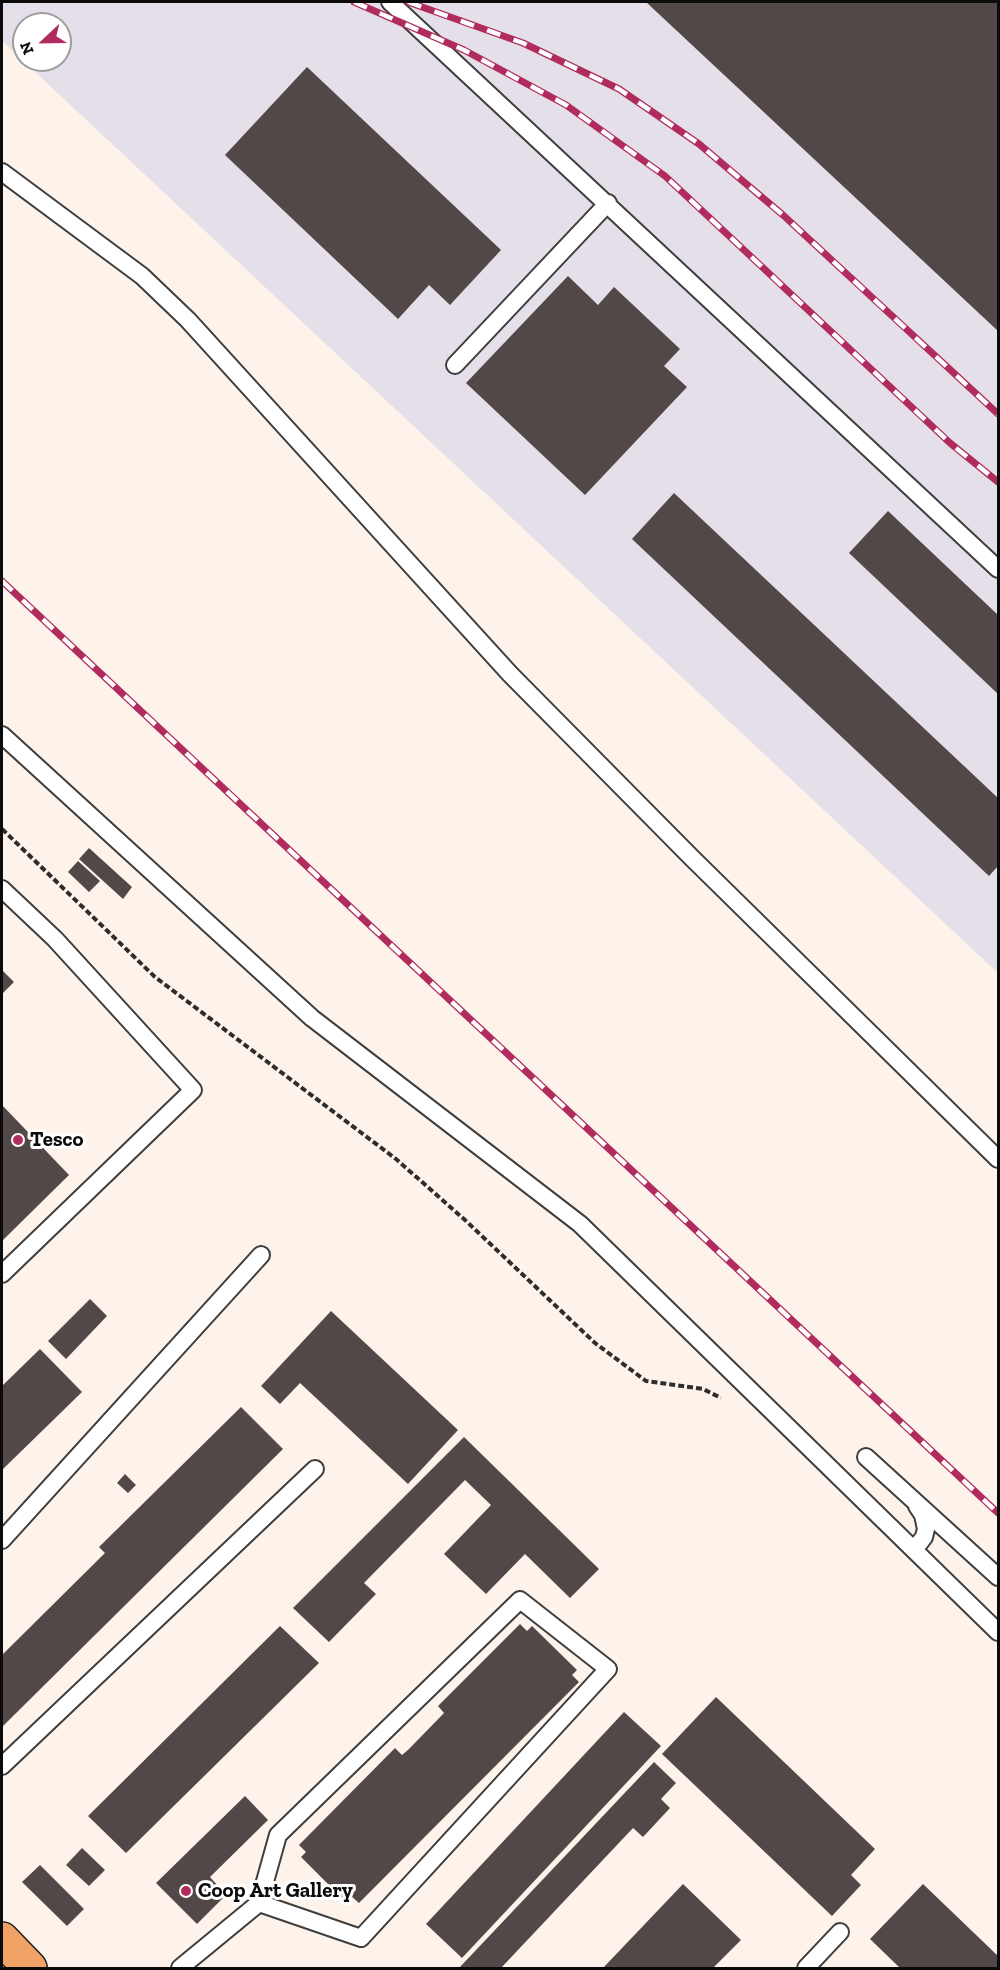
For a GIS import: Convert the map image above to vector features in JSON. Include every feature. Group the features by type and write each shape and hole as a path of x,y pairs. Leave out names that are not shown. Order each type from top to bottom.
{"main road":[{"path":"2,1939 30,1968"}],"lane":[{"path":"390,2 999,569"},
{"path":"2,172 142,276 188,320 510,674 691,857 999,1159"},
{"path":"455,365 608,203"},
{"path":"2,735 312,1018 580,1224 999,1632"},
{"path":"2,889 55,939 193,1090 2,1274"},
{"path":"2,1540 261,1255"},
{"path":"866,1457 999,1576"},
{"path":"2,1766 315,1469"},
{"path":"904,1491 920,1509 925,1521 924,1537 914,1550"},
{"path":"180,1968 260,1903 278,1835 520,1600 608,1669 361,1938 260,1903"},
{"path":"806,1968 840,1932"}],"path":[{"path":"2,829 155,977 396,1159 465,1220 595,1343 646,1381 703,1389 722,1398"}],"shaded area":[{"path":"2,2 998,2 998,973 35,72 72,72 72,12 12,12 12,50 2,41"}],"building":[{"path":"646,2 998,2 998,331"},
{"path":"307,67 501,250 450,305 429,285 398,319 225,155"},
{"path":"568,276 598,305 614,287 680,349 664,366 687,387 585,495 466,383"},
{"path":"674,493 998,798 998,866 989,876 632,539"},
{"path":"888,511 998,615 998,694 849,553"},
{"path":"89,848 132,887 123,899 79,859"},
{"path":"78,861 100,881 89,892 68,872"},
{"path":"2,970 14,982 2,994"},
{"name":"Tesco","path":"2,1105 69,1175 2,1241"},
{"path":"90,1299 107,1316 66,1359 48,1341"},
{"path":"331,1311 458,1430 408,1484 300,1383 280,1404 261,1386"},
{"path":"40,1349 82,1392 2,1470 2,1386"},
{"path":"241,1407 283,1449 2,1727 2,1655 105,1553 99,1547"},
{"path":"464,1437 599,1569 570,1598 525,1554 486,1594 444,1554 491,1505 465,1480 364,1583 376,1594 329,1642 293,1608"},
{"path":"125,1474 136,1485 128,1493 117,1483"},
{"path":"520,1624 527,1631 532,1626 577,1670 572,1675 579,1682 359,1903 351,1896 346,1902 301,1857 306,1852 299,1845 395,1748 402,1755 409,1749 444,1713 438,1706"},
{"path":"280,1626 319,1663 126,1853 88,1816"},
{"path":"716,1697 875,1849 851,1875 861,1885 832,1916 662,1754"},
{"path":"624,1712 661,1746 462,1958 426,1924"},
{"path":"654,1762 676,1783 661,1799 670,1808 643,1837 633,1828 501,1968 459,1968"},
{"path":"245,1796 268,1820 210,1877 226,1895 197,1924 156,1883"},
{"path":"82,1848 105,1870 89,1886 66,1865"},
{"path":"40,1865 84,1909 67,1926 22,1882"},
{"path":"683,1884 741,1940 713,1968 603,1968"},
{"path":"923,1884 998,1956 998,1968 900,1968 870,1939"}],"railway":[{"path":"354,2 464,50 566,105 665,176 950,443 998,482"},
{"path":"408,2 523,43 619,89 699,144 783,215 998,414"},
{"path":"2,581 998,1513"}],"place":[{"name":"Tesco","path":"18,1140"},
{"name":"Coop Art Gallery","path":"186,1891"}]}
